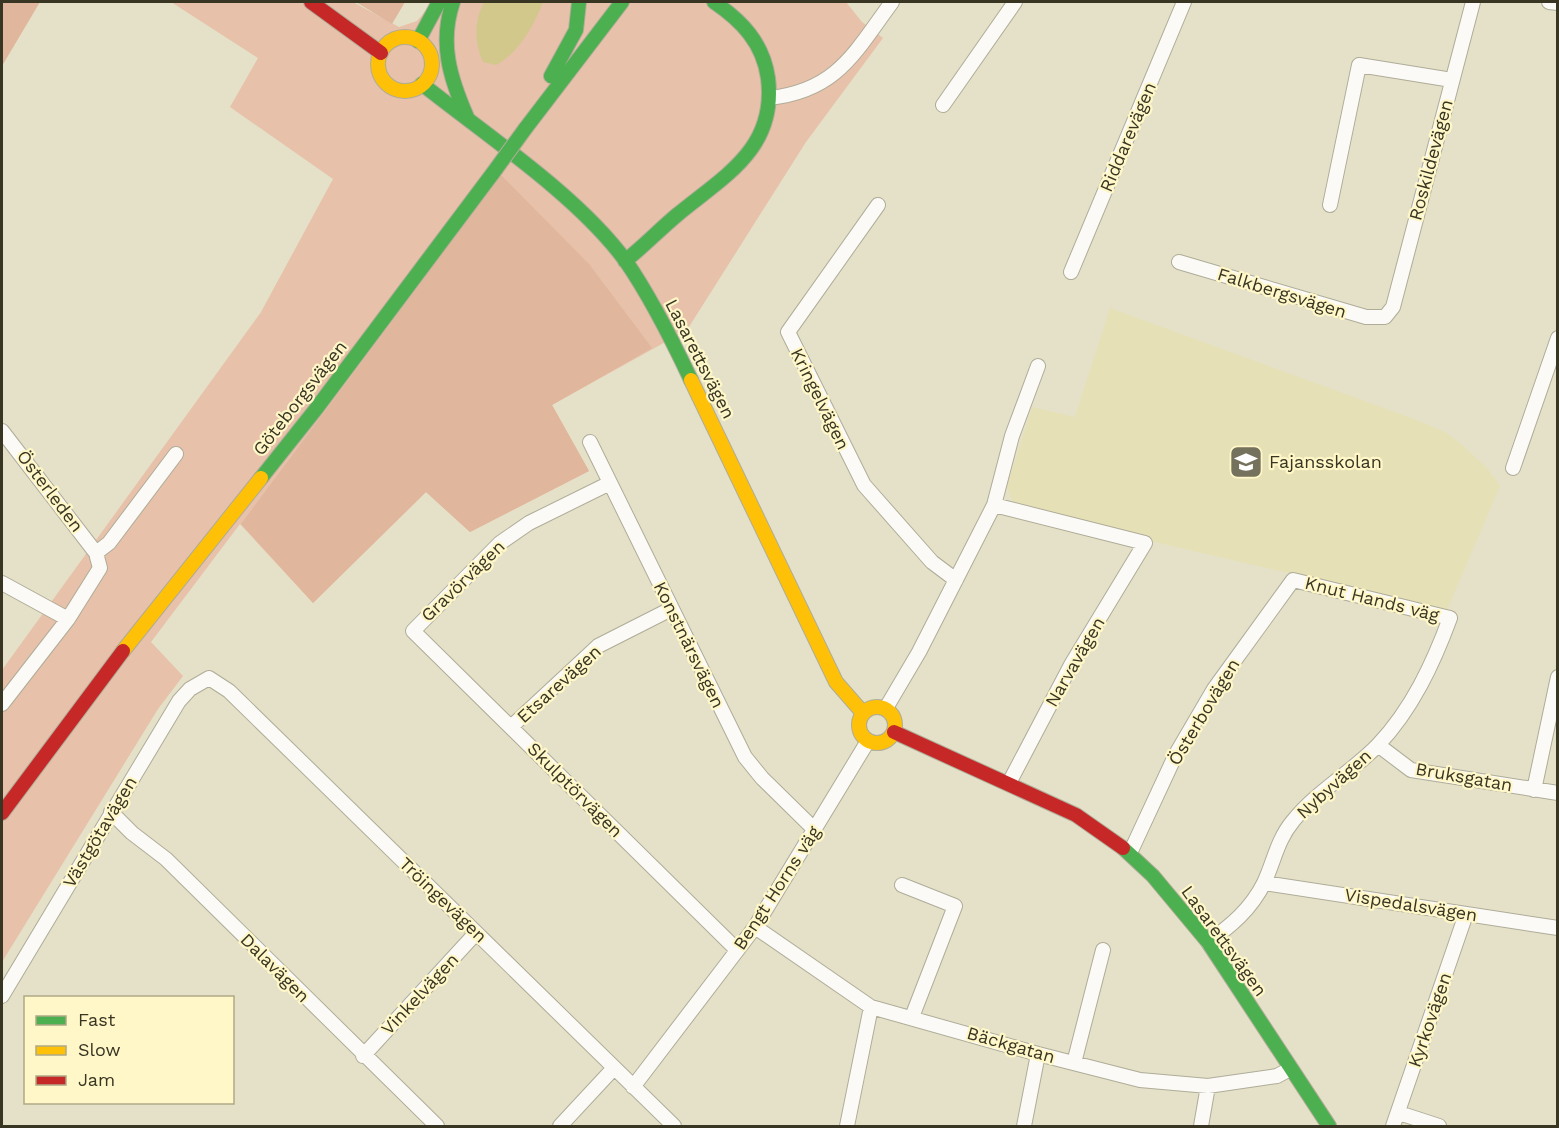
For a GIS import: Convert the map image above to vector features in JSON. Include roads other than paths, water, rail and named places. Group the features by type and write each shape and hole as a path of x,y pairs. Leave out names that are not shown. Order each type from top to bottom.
{"street":[{"path":"311,2 381,53"},
{"path":"418,40 439,2"},
{"path":"453,2 446,27 446,56 449,74 468,120"},
{"path":"520,126 568,47 576,30 579,2"},
{"name":"Göteborgsvägen","path":"2,813 141,626 316,409 464,210 488,169 520,126 622,2"},
{"path":"625,261 677,215 721,182 743,159 759,135 769,112 763,52 753,35 735,15 714,2"},
{"path":"729,2 735,15"},
{"path":"769,98 802,93 829,79 859,46 892,2"},
{"path":"943,105 1015,2"},
{"name":"Riddarevägen","path":"1071,272 1184,2"},
{"name":"Roskildevägen","path":"1385,317 1393,306 1473,2"},
{"path":"1549,2 1557,3"},
{"path":"398,38 418,40 428,49 432,63 430,75 422,84 407,91 397,90 387,84 379,70 381,53 390,42 398,38"},
{"path":"1330,205 1359,65 1452,80"},
{"name":"Lasarettsvägen","path":"422,84 563,196 599,231 625,261 679,355 836,682 863,713"},
{"name":"Kringelvägen","path":"878,205 788,332 864,485 932,562 956,580"},
{"name":"Falkbergsvägen","path":"1179,262 1366,317 1385,317"},
{"path":"1513,468 1557,338"},
{"path":"886,708 994,505 1011,436 1038,366"},
{"name":"Österleden","path":"2,430 96,553"},
{"name":"Konstnärsvägen","path":"590,442 745,757 762,778 814,830"},
{"path":"2,705 68,619 98,575 100,561 96,553 109,543 176,454"},
{"name":"Gravörvägen","path":"413,631 500,543 529,523 610,483"},
{"name":"Narvavägen","path":"994,505 1145,543 1071,665 1009,783"},
{"name":"Knut Hands väg","path":"1293,580 1450,618"},
{"name":"Österbovägen","path":"1130,853 1176,754 1214,689 1293,580"},
{"path":"2,583 68,619"},
{"name":"Etsarevägen","path":"511,727 598,646 671,609"},
{"name":"Nybyvägen","path":"1208,942 1237,920 1264,883 1277,846 1291,822 1334,781 1378,745 1405,711 1433,664 1450,618"},
{"name":"Skulptörvägen","path":"413,631 737,950"},
{"path":"1534,790 1557,676"},
{"name":"Västgötavägen","path":"2,996 179,701 190,689 209,678"},
{"name":"Tröingevägen","path":"209,678 229,691 613,1069 674,1126"},
{"path":"874,707 886,708 895,721 894,732 881,742 868,741 860,728 863,713 874,707"},
{"name":"Lasarettsvägen","path":"894,732 1076,815 1130,853 1153,876 1208,942 1329,1126"},
{"name":"Bengt Horns väg","path":"633,1087 755,927 868,741"},
{"name":"Bruksgatan","path":"1378,745 1411,770 1557,793"},
{"name":"Dalavägen","path":"111,812 132,833 166,859 363,1056 437,1126"},
{"name":"Vispedalsvägen","path":"1264,883 1557,928"},
{"path":"902,885 955,906 912,1017"},
{"name":"Kyrkovägen","path":"1394,1126 1466,914"},
{"name":"Bäckgatan","path":"755,927 871,1007 1038,1054 1140,1080 1208,1086 1277,1076 1290,1069"},
{"name":"Vinkelvägen","path":"363,1056 476,933"},
{"path":"1074,1063 1103,950"},
{"path":"847,1126 871,1007"},
{"path":"1024,1126 1038,1054"},
{"path":"560,1126 613,1069"},
{"path":"1201,1126 1208,1086"},
{"path":"1399,1113 1439,1126"}],"place":[{"name":"Fajansskolan","path":"1246,462"}]}
